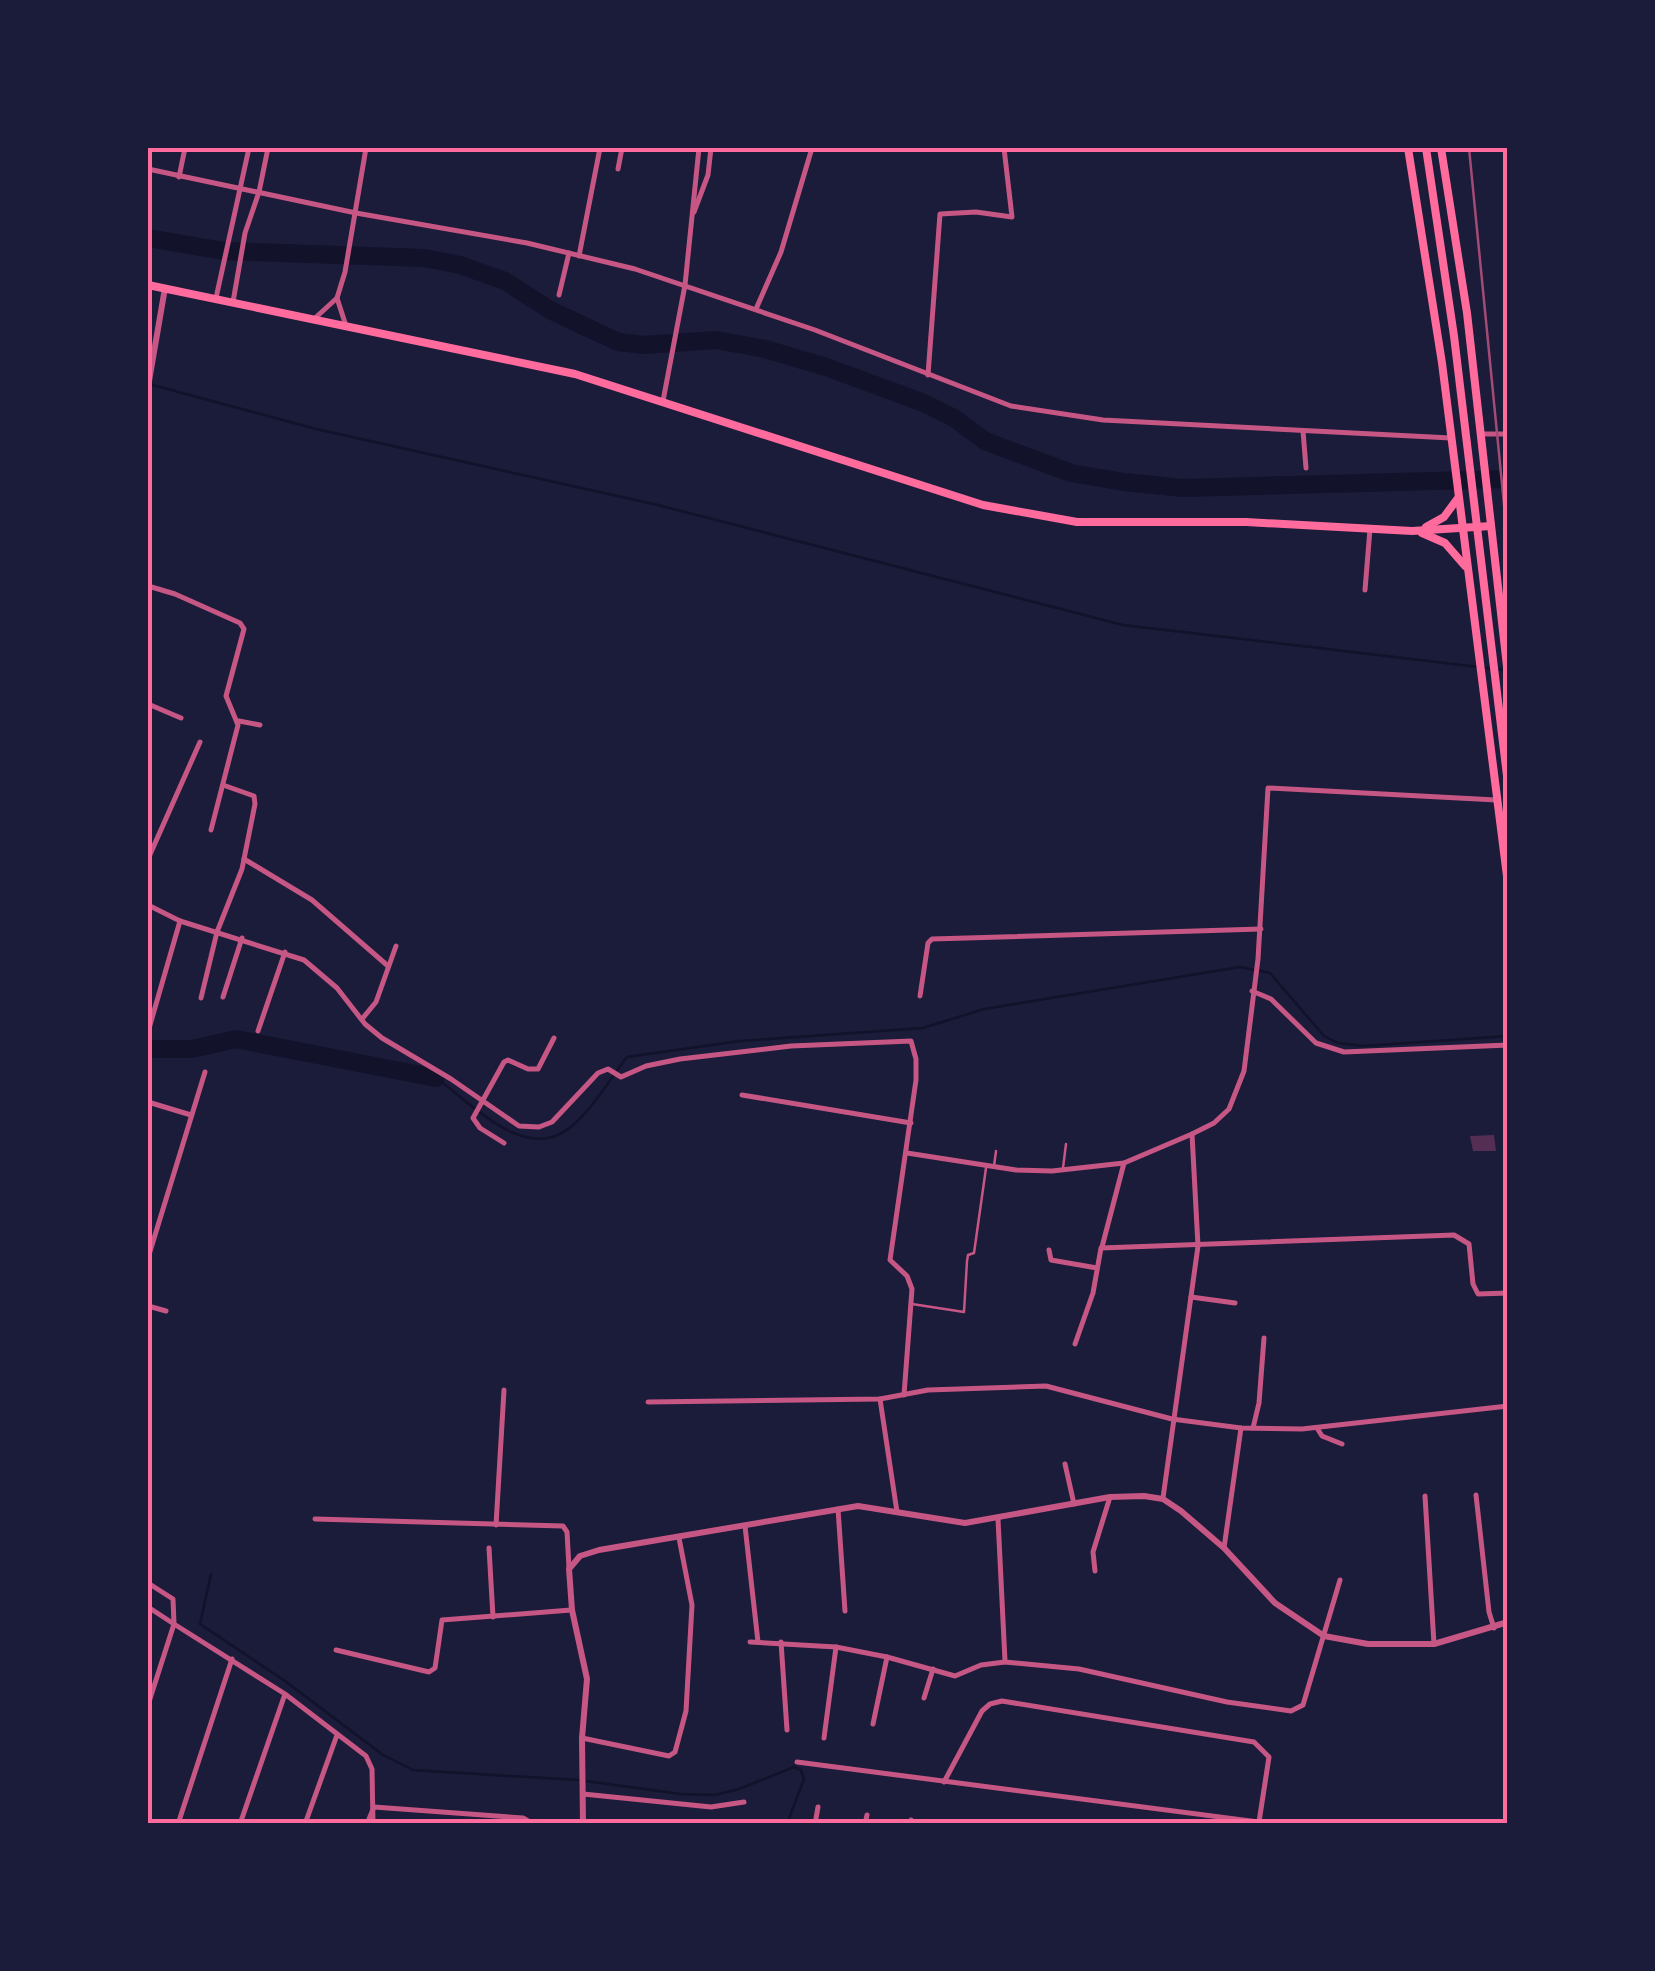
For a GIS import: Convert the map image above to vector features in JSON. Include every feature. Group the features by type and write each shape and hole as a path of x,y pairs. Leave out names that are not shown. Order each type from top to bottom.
{"highway":[{"path":"1408,148 1442,364 1508,884"},
{"path":"1424,148 1454,336 1508,784"},
{"path":"1440,148 1467,313 1508,674"},
{"path":"148,285 574,374 1007,512 1077,522 1246,522 1412,531 1492,526"},
{"path":"1412,531 1434,524 1458,497"},
{"path":"1460,509 1472,515 1489,506"},
{"path":"1412,531 1445,543 1467,570"}],"street":[{"path":"179,177 185,148"},
{"path":"216,298 249,148"},
{"path":"232,302 268,148"},
{"path":"314,319 336,298 345,272 365,148"},
{"path":"579,256 600,148"},
{"path":"618,169 622,148"},
{"path":"664,401 685,286 700,148"},
{"path":"691,222 708,175 711,148"},
{"path":"756,309 781,252 812,148"},
{"path":"928,375 940,214 1012,216 1004,148"},
{"path":"148,169 636,269 756,309 1011,406 1047,414 1122,422 1450,438"},
{"path":"230,230 245,234"},
{"path":"559,295 569,253"},
{"path":"148,386 165,288"},
{"path":"336,298 346,326"},
{"path":"1302,430 1306,468"},
{"path":"1482,434 1508,434"},
{"path":"1365,590 1370,529"},
{"path":"148,586 243,626 226,696 238,721 211,830"},
{"path":"148,704 181,718"},
{"path":"238,721 260,725"},
{"path":"148,858 200,742"},
{"path":"201,998 217,932 244,859 255,798 222,785"},
{"path":"907,1153 990,1167 1063,1170 1124,1163 1214,1123 1229,1109 1244,1071 1261,929 1268,788 1496,800"},
{"path":"244,859 312,900 388,966"},
{"path":"148,905 180,921 285,952 317,970 363,1021 519,1126 539,1127 558,1118 598,1073 608,1069 619,1076 680,1059 791,1046 909,1040 916,1058 912,1122 896,1203 890,1260 908,1278 912,1288 904,1394"},
{"path":"148,1032 180,921"},
{"path":"920,996 928,943 932,940 1261,929"},
{"path":"223,997 242,938"},
{"path":"363,1021 376,1002 396,946"},
{"path":"258,1031 285,952"},
{"path":"1252,991 1271,999 1316,1043 1344,1052 1508,1046"},
{"path":"504,1144 480,1128 474,1121 476,1113 504,1062 538,1069 554,1038"},
{"path":"148,1258 205,1072"},
{"path":"742,1095 912,1122"},
{"path":"148,1102 191,1115"},
{"path":"1163,1500 1198,1246 1192,1134"},
{"path":"1075,1344 1093,1293 1124,1163"},
{"path":"1101,1248 1454,1235 1470,1244 1478,1294 1508,1293"},
{"path":"1049,1250 1051,1260 1097,1268"},
{"path":"1191,1297 1235,1304"},
{"path":"148,1306 166,1310"},
{"path":"1253,1428 1264,1338"},
{"path":"648,1402 880,1399 928,1390 1046,1386 1172,1419 1241,1428 1317,1428 1508,1406"},
{"path":"496,1525 504,1390"},
{"path":"880,1399 897,1512"},
{"path":"1224,1548 1241,1428"},
{"path":"1317,1428 1322,1436 1342,1444"},
{"path":"1064,1464 1074,1504"},
{"path":"1476,1495 1488,1612 1494,1628"},
{"path":"569,1568 586,1554 858,1506 965,1522 1110,1496 1163,1500 1224,1548 1275,1603 1324,1636 1368,1644 1434,1644 1508,1622"},
{"path":"1095,1571 1092,1552 1110,1496"},
{"path":"1425,1496 1434,1644"},
{"path":"838,1509 845,1611"},
{"path":"315,1519 563,1526 567,1532 572,1610 587,1679 582,1738 583,1824"},
{"path":"998,1519 1006,1662"},
{"path":"745,1526 754,1642 836,1647 955,1676 973,1667 1006,1662 1078,1669 1227,1702 1290,1710 1302,1705 1340,1580"},
{"path":"582,1738 668,1756 675,1752 686,1711 692,1605 679,1538"},
{"path":"489,1548 492,1617"},
{"path":"148,1583 173,1599 174,1624 148,1705"},
{"path":"148,1607 285,1694 366,1756 372,1770 374,1807 370,1824"},
{"path":"336,1650 429,1672 435,1668 442,1621 572,1610"},
{"path":"781,1642 787,1730"},
{"path":"824,1738 836,1647"},
{"path":"873,1724 888,1657"},
{"path":"178,1824 232,1659"},
{"path":"924,1698 933,1669"},
{"path":"240,1824 285,1694"},
{"path":"944,1783 982,1711 1002,1701 1254,1742 1269,1756 1259,1822"},
{"path":"306,1824 337,1735"},
{"path":"797,1762 1274,1824"},
{"path":"583,1793 711,1807 744,1802"},
{"path":"815,1824 818,1806"},
{"path":"374,1807 523,1818 533,1824"},
{"path":"865,1824 866,1814"}],"lane":[{"path":"1063,1170 1066,1144"},
{"path":"911,1304 964,1312 968,1255 974,1253 996,1151"}],"building":[{"path":"1494,1135 1496,1151 1473,1151 1470,1136"}],"waterway":[{"path":"148,238 224,251 424,258 460,265 505,281 550,310 618,342 644,345 716,340 765,349 924,403 954,418 985,441 1071,473 1183,488 1508,479"},
{"path":"149,384 316,429 658,505 1123,625 1504,670"},
{"path":"436,1078 501,1127 537,1139 555,1136 572,1126 627,1057 740,1041 923,1028 984,1009 1240,967 1270,973 1324,1036 1338,1043 1364,1046 1508,1036"},
{"path":"148,1049 192,1049 236,1039 436,1078"},
{"path":"211,1574 200,1624 285,1681 383,1755 413,1770 578,1780 715,1795 794,1767 801,1770 804,1779 787,1824"}],"railway":[{"path":"1469,148 1508,545"}]}
